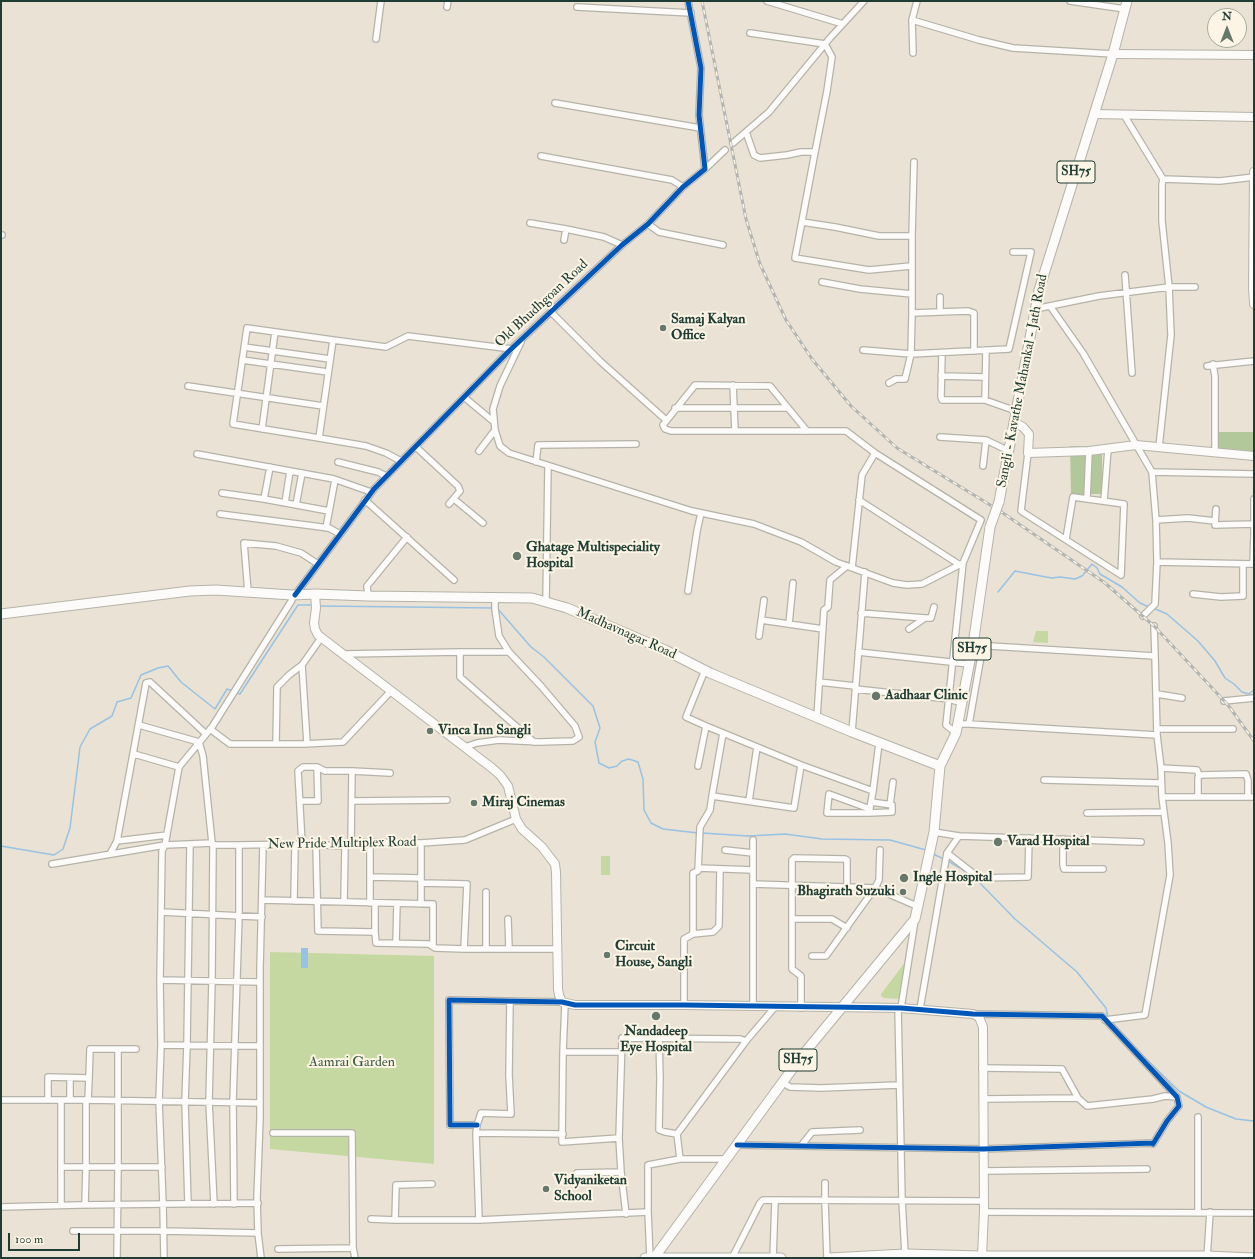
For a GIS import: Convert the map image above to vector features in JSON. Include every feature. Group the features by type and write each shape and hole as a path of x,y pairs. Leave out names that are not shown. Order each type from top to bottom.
{"main road":[{"name":"SH75","path":"1113,54 1126,5"},
{"name":"Sangli - Kavathe Mahankal - Jath Road","path":"973,645 990,528 999,502 1039,290 1113,54"},
{"name":"Madhavnagar Road","path":"1,614 190,591 216,590 293,595 315,601 368,596 532,598 567,608 590,617 665,650 705,670 852,732 940,766"},
{"name":"SH75","path":"654,1258 800,1057 915,919 919,907 934,832 940,766 957,728 973,645"},
{"path":"828,1258 905,1254 982,1257 1254,1258"},
{"path":"646,1258 781,1258"}],"street":[{"path":"376,40 381,1"},
{"path":"597,8 599,1"},
{"path":"688,1 701,68 698,110 705,168"},
{"path":"767,1 843,24"},
{"path":"733,143 769,112 825,44 864,1"},
{"path":"913,53 912,20 917,1"},
{"path":"1070,1 1126,5"},
{"path":"576,7 691,13"},
{"path":"912,20 979,40 1013,48 1113,54 1254,55"},
{"path":"750,33 825,44"},
{"path":"825,44 832,57 827,91 795,258 869,270 911,266"},
{"path":"555,103 700,128"},
{"path":"1094,114 1254,117"},
{"path":"1124,115 1163,179 1162,221 1169,288 1171,335 1159,447"},
{"path":"746,132 754,155 760,158 800,152 815,152"},
{"name":"Old Bhudhgoan Road","path":"179,768 210,729 292,600 293,595 318,564 371,492 523,338 622,245 648,224 683,187 725,150"},
{"path":"541,156 672,180 683,187"},
{"path":"889,383 896,379 905,379 911,354 911,266 914,162"},
{"path":"1254,172 1254,304"},
{"path":"1163,179 1220,181 1254,177"},
{"path":"802,222 879,236 912,236"},
{"path":"530,223 604,237 622,245"},
{"path":"648,224 659,232 723,245"},
{"path":"564,240 566,229"},
{"path":"863,350 911,354 1009,349 1031,252 1013,252"},
{"path":"1124,275 1132,373"},
{"path":"822,282 860,289 912,294"},
{"path":"1035,309 1099,296 1169,288 1195,287"},
{"path":"940,297 940,312"},
{"path":"1050,306 1083,353 1152,472 1156,520 1157,562 1155,604 1143,616"},
{"path":"912,313 968,311 974,313 974,351"},
{"path":"551,312 600,361 666,420"},
{"path":"401,461 386,453 366,446 233,424 246,328 386,347 408,336 512,349"},
{"path":"262,429 275,332"},
{"path":"523,338 500,386 493,409 495,430 500,446 510,453 692,511 754,524 801,542 836,562 893,583 907,585 922,584 962,564"},
{"path":"319,438 332,340"},
{"path":"244,347 330,359"},
{"path":"985,400 986,350"},
{"path":"942,353 942,400 985,400 1016,411"},
{"path":"242,360 328,372"},
{"path":"1215,453 1215,377 1210,365 1254,361"},
{"path":"941,376 986,377"},
{"path":"807,431 770,386 695,385 675,408 663,425 665,429 671,431 846,432 981,520 962,564 946,725 957,728 968,724 1157,732 1233,729"},
{"path":"188,386 323,406"},
{"path":"733,386 735,431"},
{"path":"464,397 494,422"},
{"path":"675,408 788,408"},
{"path":"1014,422 1023,427 1029,434 1021,511 1121,575 1124,504 1073,497 1066,539"},
{"path":"479,451 495,430"},
{"path":"940,437 986,440 1009,451"},
{"path":"983,466 986,440"},
{"path":"536,462 538,445 636,444"},
{"path":"1028,453 1089,451 1136,445 1254,456"},
{"path":"416,447 458,486 460,491 449,504"},
{"path":"1104,501 1108,449"},
{"path":"1087,499 1089,451"},
{"path":"817,717 824,610 828,607 830,580 850,567 860,500 862,475 875,452"},
{"path":"197,454 335,480 371,492"},
{"path":"338,462 378,472 386,476"},
{"path":"546,602 548,466"},
{"path":"264,499 270,467"},
{"path":"285,503 290,471"},
{"path":"1152,472 1254,474"},
{"path":"296,505 302,473"},
{"path":"326,528 335,480"},
{"path":"222,493 329,511"},
{"path":"454,499 483,523"},
{"path":"1157,562 1254,564 1254,499"},
{"path":"365,500 454,580"},
{"path":"860,500 962,564"},
{"path":"1216,509 1214,525 1254,524"},
{"path":"688,591 701,513"},
{"path":"220,514 326,528 340,534"},
{"path":"1156,520 1188,518 1215,521"},
{"path":"368,596 367,586 407,537"},
{"path":"248,592 244,543 276,546 301,553 318,564"},
{"path":"1193,594 1221,597 1243,596 1243,564"},
{"path":"852,732 865,572"},
{"path":"789,624 793,583"},
{"path":"465,747 477,742 499,740 534,742 573,741 577,740 579,737 575,726 541,686 509,652 497,632 495,598"},
{"path":"759,636 764,600"},
{"path":"315,601 314,623 315,628 321,638 465,747 500,776 508,786 516,820 522,829 542,847 555,864 558,989 559,995 564,1003 562,1142 619,1138"},
{"path":"861,613 931,618 934,608"},
{"path":"909,629 925,618"},
{"path":"761,620 823,629"},
{"path":"1105,1020 1145,1015 1170,874 1157,732 1154,626"},
{"path":"276,744 277,687 302,665 321,638"},
{"path":"973,645 1155,656"},
{"path":"968,724 983,645"},
{"path":"460,652 460,677 534,742"},
{"path":"342,654 509,652"},
{"path":"858,652 969,664"},
{"path":"302,665 307,743"},
{"path":"705,670 686,717 801,765 873,791"},
{"path":"110,854 118,841 146,683 150,682 206,734"},
{"path":"819,682 948,699 962,703"},
{"path":"210,729 230,744 343,742 391,691"},
{"path":"1156,694 1182,698"},
{"path":"1224,701 1254,698"},
{"path":"139,725 199,742 203,756 212,844 213,914 209,1102 214,1204"},
{"path":"698,766 706,726"},
{"path":"693,934 693,873 698,871 700,827 710,810 723,733"},
{"path":"869,811 879,743"},
{"path":"749,801 757,747"},
{"path":"134,754 179,768 165,845 162,851 160,980 162,1045 159,1101 164,1258"},
{"path":"712,796 794,808 801,765"},
{"path":"300,801 318,801 317,767"},
{"path":"302,844 298,771 303,768 317,767 325,770 390,773"},
{"path":"1161,768 1197,770 1199,775 1198,797"},
{"path":"344,902 352,801 352,771"},
{"path":"1162,797 1251,797 1246,774 1199,775"},
{"path":"1044,780 1161,783"},
{"path":"869,811 829,794 827,813 869,811 892,812 892,806 890,805 893,782"},
{"path":"352,801 447,800"},
{"path":"871,802 890,805"},
{"path":"1087,813 1164,812"},
{"name":"New Pride Multiplex Road","path":"52,864 165,845 212,844 263,846 302,844 316,846 348,845 370,842 421,844 465,840 516,820"},
{"path":"934,832 959,836 1141,842"},
{"path":"118,841 166,835"},
{"path":"920,1009 947,853 959,836"},
{"path":"947,853 979,878 1028,877 1029,838"},
{"path":"1063,839 1064,869 1103,869"},
{"path":"753,840 753,1006"},
{"path":"370,842 370,878 376,943 429,944 435,948 464,949 509,950 558,948"},
{"path":"188,1204 185,1102 190,844"},
{"path":"421,844 421,904"},
{"path":"234,1204 233,1102 240,916 239,845"},
{"path":"294,901 295,845"},
{"path":"261,1258 258,1233 258,1203 263,846"},
{"path":"316,846 318,931 376,932"},
{"path":"725,850 753,853"},
{"path":"812,956 826,956 875,888 879,880 880,850"},
{"path":"801,1008 801,976 792,969 792,860 794,858 842,858 848,860 848,887"},
{"path":"698,868 753,870"},
{"path":"684,1005 684,939 693,934 713,932 719,926 720,869"},
{"path":"370,878 467,884 464,949"},
{"path":"753,884 875,888 919,907"},
{"path":"486,892 486,949"},
{"path":"262,900 433,904 433,946"},
{"path":"396,943 397,903"},
{"path":"161,912 262,916"},
{"path":"792,919 832,919 847,928"},
{"path":"905,1254 900,1147 900,1008 915,919"},
{"path":"508,920 509,950"},
{"path":"160,980 260,982"},
{"path":"478,1125 450,1125 448,1000 564,1003 575,1005 900,1008 973,1014 1102,1016 1177,1097 1179,1106 1167,1121 1153,1144 983,1149 737,1145"},
{"path":"479,1220 476,1133 481,1113 511,1114 509,1075 510,1001"},
{"path":"680,1159 677,1134 746,1041 775,1007"},
{"path":"973,1014 979,1017 983,1027 982,1068 984,1212 982,1257"},
{"path":"626,1214 619,1138 622,1038 740,1039 746,1041"},
{"path":"659,1038 660,1130 677,1134"},
{"path":"162,1045 260,1046"},
{"path":"85,1205 87,1100 90,1049 136,1049"},
{"path":"117,1258 118,1049"},
{"path":"563,1052 621,1052"},
{"path":"982,1068 1062,1069 1078,1098 1087,1106 1153,1099 1166,1096 1177,1097"},
{"path":"48,1100 48,1077 89,1078"},
{"path":"70,1078 70,1100"},
{"path":"782,1082 790,1087 821,1088 899,1085"},
{"path":"983,1099 1078,1098"},
{"path":"1,1100 118,1100 260,1103"},
{"path":"61,1100 61,1205"},
{"path":"1198,1117 1198,1212"},
{"path":"800,1146 812,1132 860,1130"},
{"path":"273,1133 352,1133 353,1248 355,1258"},
{"path":"476,1133 563,1134"},
{"path":"650,1258 648,1165 680,1159 726,1159"},
{"path":"61,1167 86,1166 162,1168"},
{"path":"984,1170 1147,1169"},
{"path":"576,1173 621,1172"},
{"path":"825,1183 828,1258"},
{"path":"395,1220 396,1185 432,1184"},
{"path":"732,1258 760,1203 764,1200 983,1200"},
{"path":"773,1258 775,1201"},
{"path":"1,1207 258,1203"},
{"path":"371,1219 479,1220 648,1212"},
{"path":"984,1212 1254,1213"},
{"path":"1207,1257 1210,1212"},
{"path":"73,1231 258,1233"},
{"path":"278,1249 353,1248"}],"green space":[{"path":"1213,432 1254,432 1254,452 1214,452"},
{"path":"1070,446 1102,447 1102,494 1071,494"},
{"path":"1036,631 1048,631 1048,643 1033,642"},
{"path":"601,856 610,856 610,875 601,875"},
{"name":"Aamrai Garden","path":"270,952 434,956 434,1164 270,1149"},
{"path":"909,957 900,999 884,998 881,994"}],"water":[{"path":"301,948 308,948 308,968 301,968"}],"waterway":[{"path":"998,592 1015,571 1052,578 1060,577 1075,579 1082,576 1092,564 1097,568 1100,574 1122,587 1140,603 1149,607"},
{"path":"236,693 240,694 298,605 314,605"},
{"path":"320,606 494,608"},
{"path":"497,608 531,647 544,657 593,706 600,728 595,742 599,763 609,768 617,766 622,761 629,759 638,762 643,779 644,810 651,823 663,829 698,833"},
{"path":"1153,608 1167,614 1198,641 1215,661 1225,678 1242,692 1249,694 1254,690"},
{"path":"1,846 54,855 63,849 70,828 80,747 90,729 112,716 117,702 131,698 141,675 158,668 168,666 181,682 215,709 227,689 233,691"},
{"path":"702,833 748,836 785,834 822,839 890,840 926,850"},
{"path":"933,854 944,859"},
{"path":"948,861 967,872"},
{"path":"976,879 1015,919 1077,972 1106,1008 1108,1018"},
{"path":"1136,1049 1179,1091 1206,1107 1236,1119 1254,1121"}],"railway":[{"path":"702,1 746,219 760,264 786,320 812,359 851,406 897,448 1000,511 1105,583 1154,626 1228,705 1254,741"}],"cycle path":[{"path":"295,595 374,489 508,352 622,245 648,224 683,187 705,169 699,115 701,68 688,1"},
{"path":"477,1125 450,1125 449,1000 562,1002 575,1005 901,1008 973,1014 1102,1016 1177,1097 1179,1106 1167,1121 1153,1144 983,1149 737,1145"}],"place":[{"name":"Samaj Kalyan Office","path":"663,328"},
{"name":"Ghatage Multispeciality Hospital","path":"517,556"},
{"name":"Aadhaar Clinic","path":"876,696"},
{"name":"Vinca Inn Sangli","path":"430,731"},
{"name":"Miraj Cinemas","path":"474,803"},
{"name":"Varad Hospital","path":"998,842"},
{"name":"Ingle Hospital","path":"904,878"},
{"name":"Bhagirath Suzuki","path":"903,892"},
{"name":"Circuit House, Sangli","path":"607,955"},
{"name":"Nandadeep Eye Hospital","path":"656,1016"},
{"name":"Vidyaniketan School","path":"546,1189"}]}
